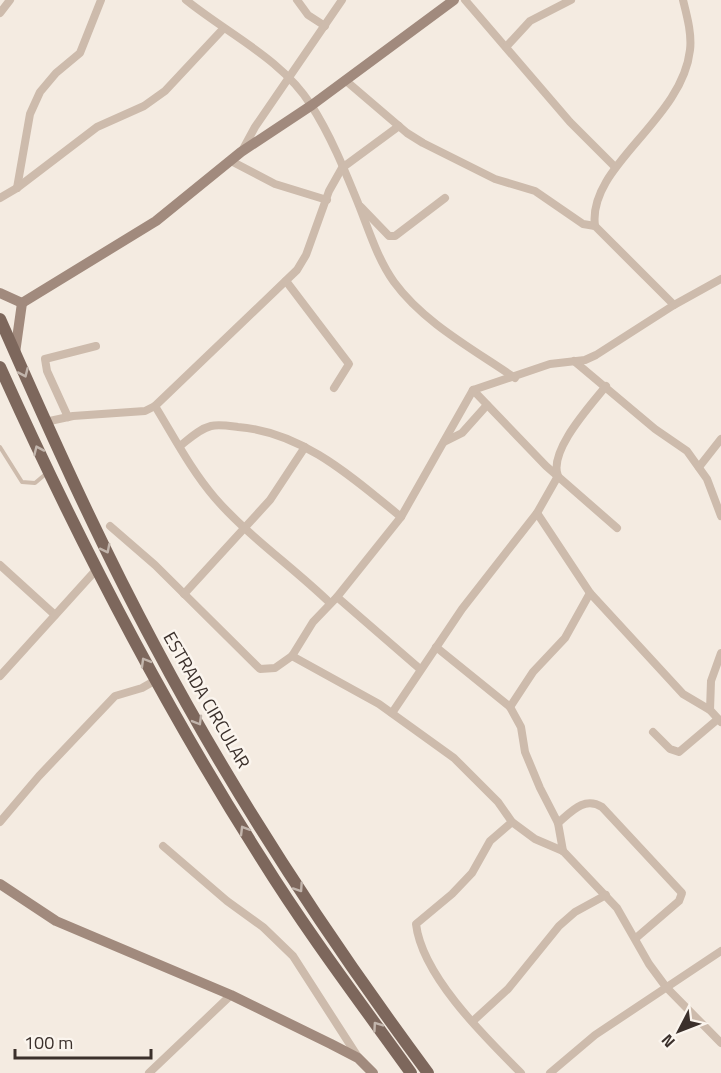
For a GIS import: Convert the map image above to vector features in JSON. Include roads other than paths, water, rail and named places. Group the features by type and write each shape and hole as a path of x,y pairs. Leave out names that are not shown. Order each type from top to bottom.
{"main road":[{"name":"ESTRADA CIRCULAR","path":"0,319 69,477 156,648 268,841 428,1073"},
{"name":"ESTRADA CIRCULAR","path":"0,366 96,570 156,680 261,859 411,1073"}],"street":[{"path":"0,13 10,0"},
{"path":"17,189 30,114 40,92 56,73 80,53 101,0"},
{"path":"186,0 290,77 312,105 358,204 372,243 394,281 420,311 515,378"},
{"path":"297,0 308,15 325,26"},
{"path":"242,152 255,127 342,0"},
{"path":"22,303 156,221 242,152 312,105 454,0"},
{"path":"465,0 570,122 615,167"},
{"path":"506,47 530,21 571,0"},
{"path":"595,226 594,215 598,196 615,167 660,116 685,74 690,50 688,22 683,0"},
{"path":"0,198 17,189 97,127 144,106 165,91 223,29"},
{"path":"345,80 399,126 423,143 495,179 535,191 583,224 595,226 674,305"},
{"path":"45,422 68,417 145,411 155,406 286,281 306,255 342,168 399,126"},
{"path":"231,161 275,184 327,200"},
{"path":"358,204 389,236 395,236 445,198"},
{"path":"110,526 147,558 260,669 275,668 292,656 313,622 334,600 401,517 473,390 515,378 550,364 596,355 674,305 721,279"},
{"path":"286,281 349,364 334,388"},
{"path":"0,293 22,303"},
{"path":"15,353 22,303"},
{"path":"68,417 47,371 45,359 96,346"},
{"path":"574,361 655,429 687,451 707,479 721,516"},
{"path":"558,476 555,469 562,447 606,386"},
{"path":"473,390 558,476 617,528"},
{"path":"444,442 462,433 487,405"},
{"path":"155,406 201,481 246,528 420,669"},
{"path":"180,446 203,430 218,425 268,431 287,436 352,477 401,517"},
{"path":"699,467 721,440"},
{"path":"184,594 270,500 305,447"},
{"path":"392,713 468,601 537,513 558,476"},
{"path":"537,513 590,593 682,694 710,710 720,721 679,752 670,749 653,732"},
{"path":"0,565 55,615"},
{"path":"0,676 96,570"},
{"path":"510,706 539,665 565,638 590,593"},
{"path":"436,647 510,706 521,727 525,752 558,823 563,851"},
{"path":"710,710 711,681 721,653"},
{"path":"292,656 344,683 392,713 454,758 498,802 512,822 535,839 563,851 606,895 666,987 721,1043"},
{"path":"0,822 39,776 116,696 142,688 156,680"},
{"path":"558,823 582,804 595,802 682,893 679,901 636,938"},
{"path":"512,822 490,842 471,873 459,887 416,924 420,944 433,970 473,1022 521,1073"},
{"path":"163,846 227,901 263,927 293,956 358,1058 373,1073"},
{"path":"0,884 56,921 231,995 358,1058"},
{"path":"473,1022 508,989 559,926 574,912 606,895"},
{"path":"550,1073 595,1035 721,951"},
{"path":"149,1073 231,995"}],"lane":[{"path":"0,447 22,482 35,483 48,472"}]}
